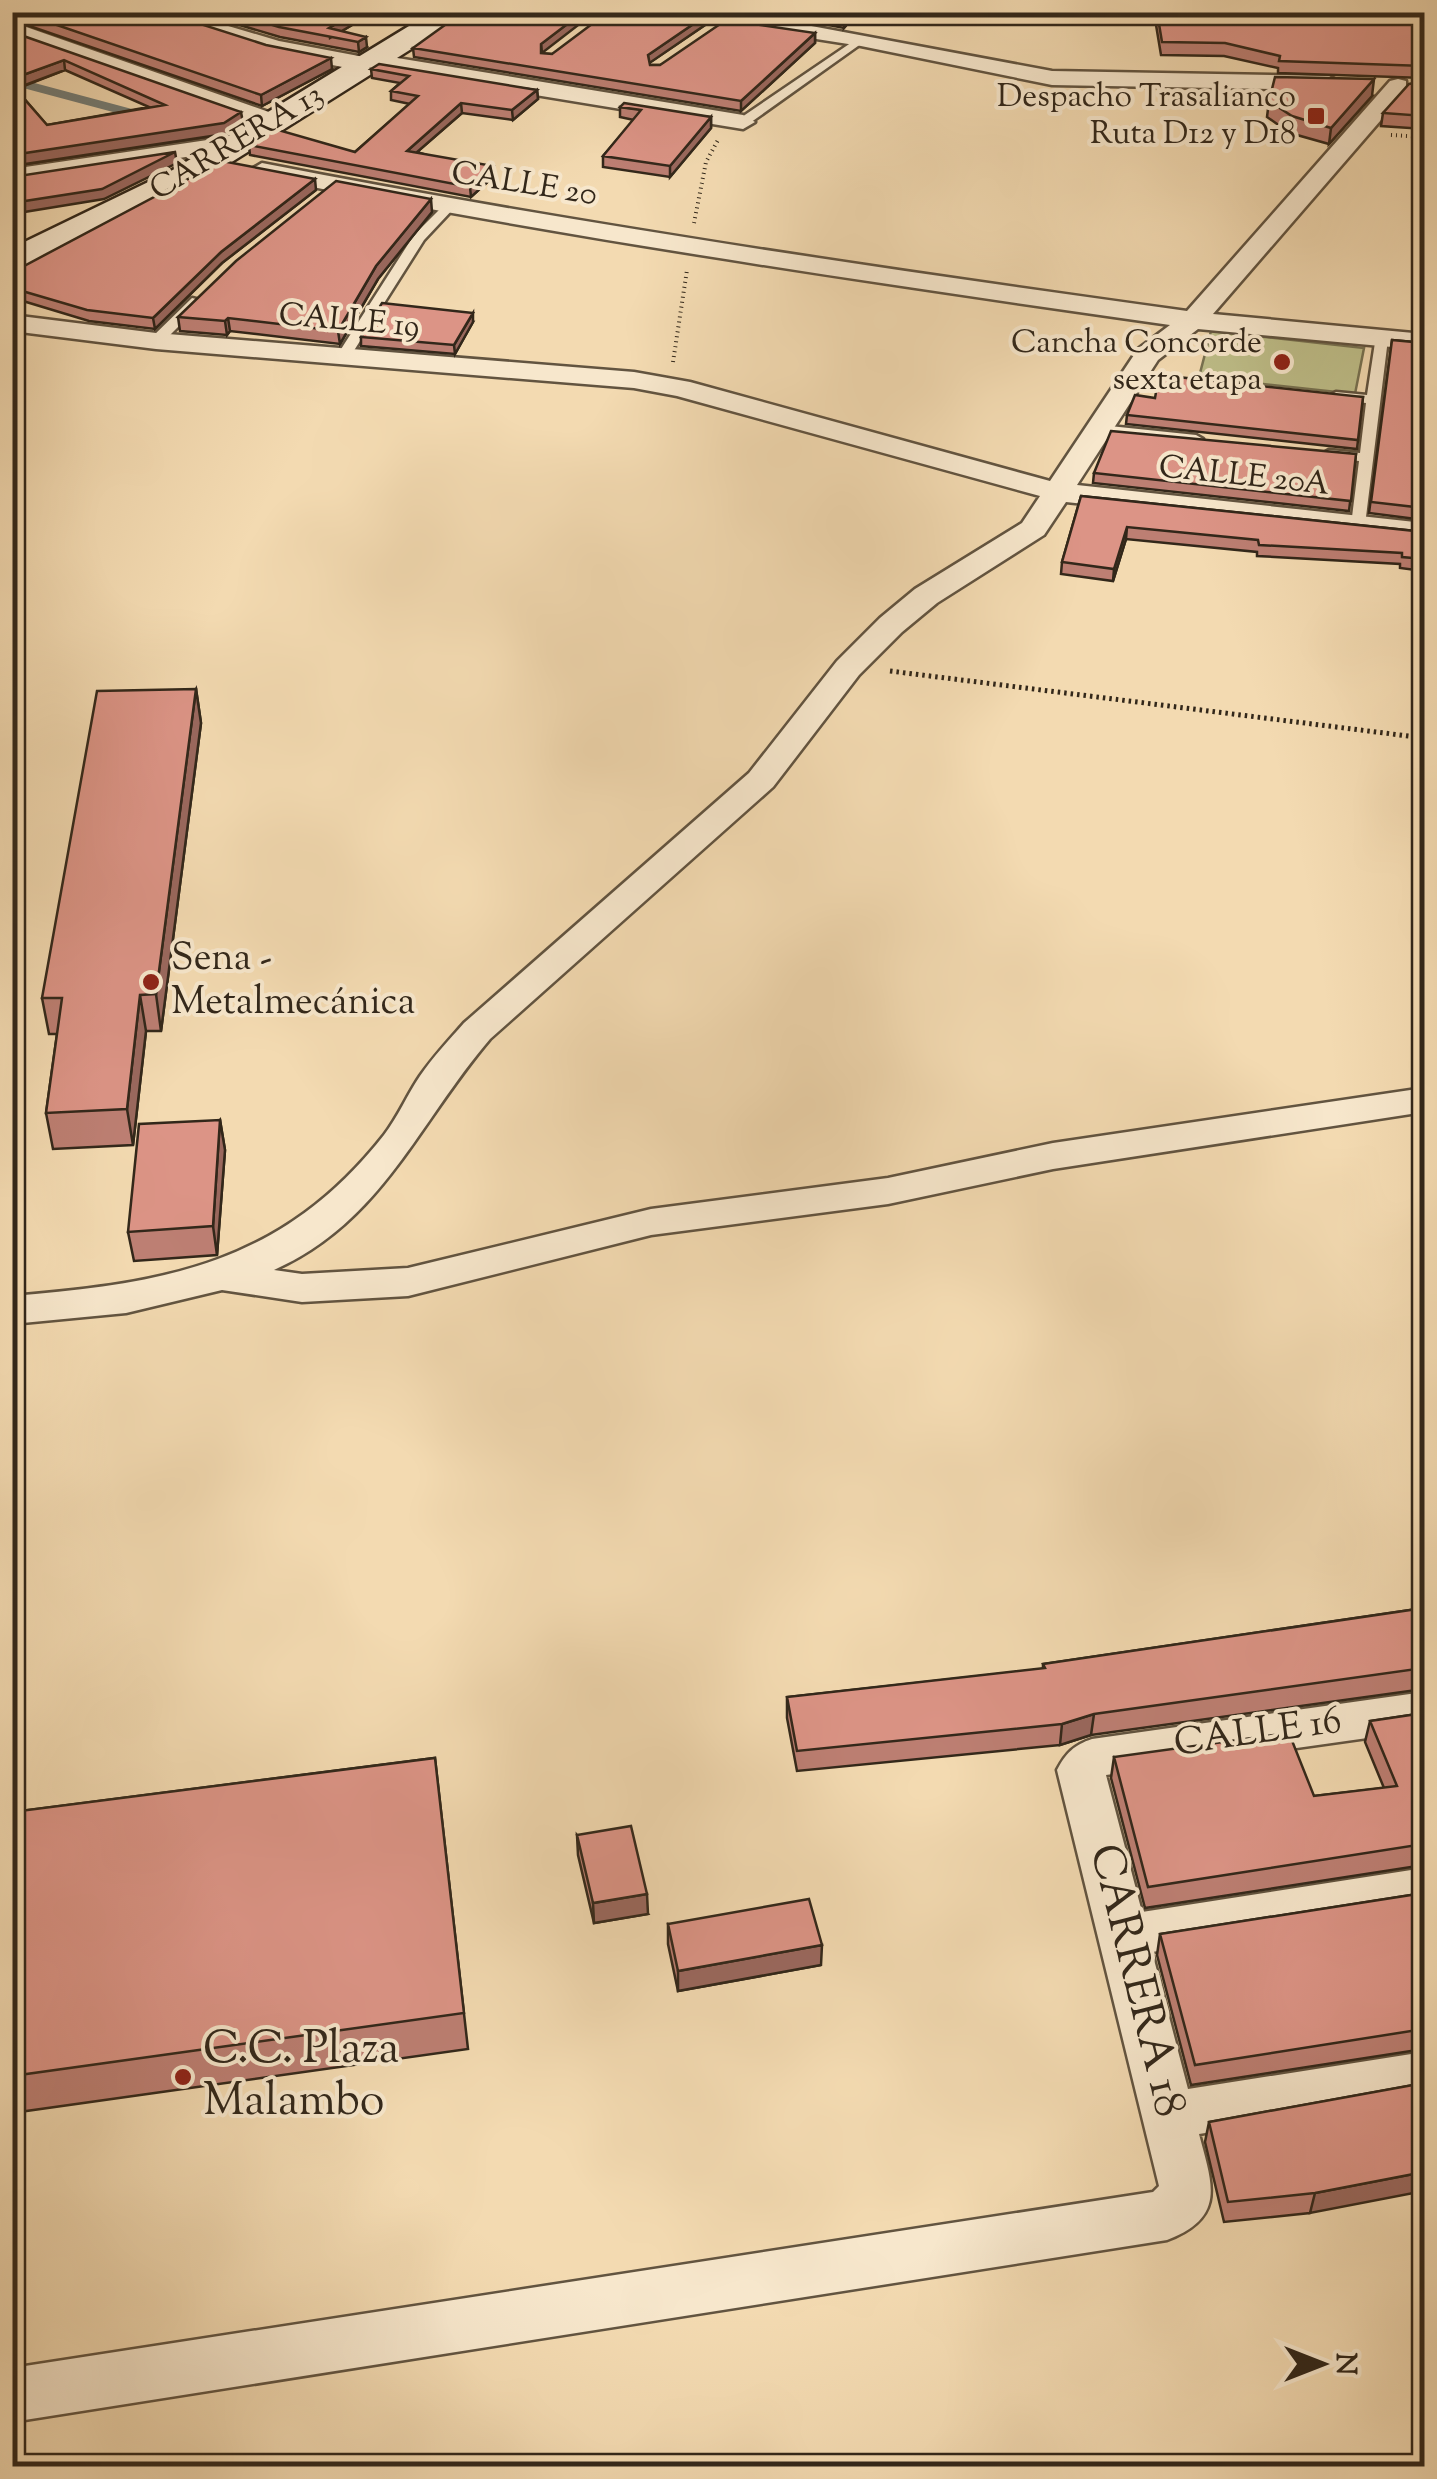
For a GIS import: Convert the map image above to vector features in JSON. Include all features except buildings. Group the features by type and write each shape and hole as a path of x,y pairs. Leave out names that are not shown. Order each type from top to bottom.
{"street":[{"path":"154,12 290,50 742,122"},
{"name":"CARRERA 13","path":"15,256 274,122 454,12"},
{"path":"690,12 861,39 1052,78 1417,85"},
{"path":"861,39 890,21"},
{"path":"12,29 274,122"},
{"path":"12,1310 163,1293 228,1278 332,1216 398,1144 438,1078 477,1030 761,780 848,668 926,596 1033,529 1100,429 1147,375 1148,355 1194,318 1417,85"},
{"path":"12,177 216,150"},
{"name":"CALLE 20","path":"216,150 328,192 707,246 836,270 1287,332 1424,342"},
{"name":"CALLE 19","path":"12,322 156,341 343,358 589,373 680,388 1056,492"},
{"name":"CALLE 20A","path":"1056,492 1424,532"},
{"path":"228,1278 302,1288 408,1282 651,1222 888,1191 1053,1156 1424,1100"},
{"name":"CALLE 16","path":"1092,1758 1424,1711"},
{"name":"CARRERA 18","path":"12,2394 1167,2216 1188,2194 1082,1770 1092,1758"},
{"path":"1122,1936 1424,1888"},
{"path":"1170,2115 1424,2075"}],"lane":[{"path":"742,122 861,39"},
{"path":"343,358 419,238 449,207"},
{"path":"156,341 208,290"},
{"path":"1358,525 1381,339"},
{"path":"1315,394 1374,400"},
{"path":"1100,429 1214,441"},
{"path":"1310,452 1367,458"}],"path":[{"path":"848,668 1424,738"}],"green space":[{"name":"Cancha Concorde sexta etapa","path":"1211,331 1364,348 1355,394 1199,377"}],"waterway":[{"path":"12,81 143,116"}],"place":[{"name":"Despacho Trasalianco Ruta D12 y D18","path":"1316,116"},
{"name":"Cancha Concorde sexta etapa","path":"1282,362"},
{"name":"Sena - Metalmecánica","path":"151,982"},
{"name":"C.C. Plaza Malambo","path":"183,2077"}]}
